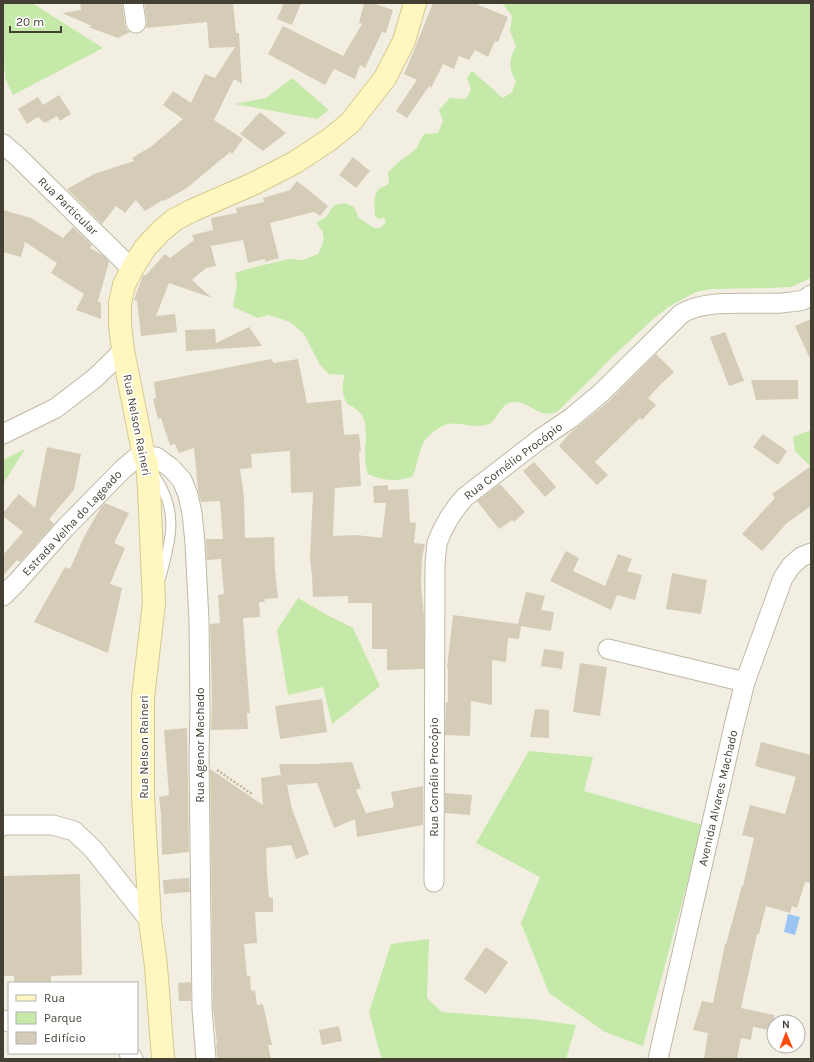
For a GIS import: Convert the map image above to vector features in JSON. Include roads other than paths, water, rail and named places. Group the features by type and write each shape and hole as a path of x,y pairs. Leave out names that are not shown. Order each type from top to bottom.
{"main road":[{"name":"Rua Nelson Raineri","path":"163,1059 156,966 150,920 143,797 143,697 154,603 146,460 123,351 120,325 120,303 124,285 145,248 174,220 255,183 294,163 329,140 350,123 385,78 404,41 415,3"}],"street":[{"path":"133,3 136,23"},
{"name":"Rua Particular","path":"3,144 132,269"},
{"name":"Rua Cornélio Procópio","path":"434,882 434,564 437,542 449,518 458,505 480,485 540,439 571,418 601,393 686,310 707,305 727,303 766,304 789,302 803,300 811,295"},
{"path":"3,434 56,408 95,378 123,351"},
{"name":"Rua Agenor Machado","path":"146,460 156,457 171,468 182,480 188,495 192,513 199,620 202,1009 206,1059"},
{"name":"Estrada Velha do Lageado","path":"3,596 65,528 123,469 136,458 146,460"},
{"name":"Avenida Alvares Machado","path":"658,1059 732,733 746,682 783,578 791,566 801,557 811,553"},
{"path":"608,649 746,682"},
{"path":"3,826 53,825 74,831 93,849 150,920"}],"water":[{"path":"788,914 800,917 795,935 784,932"}]}
